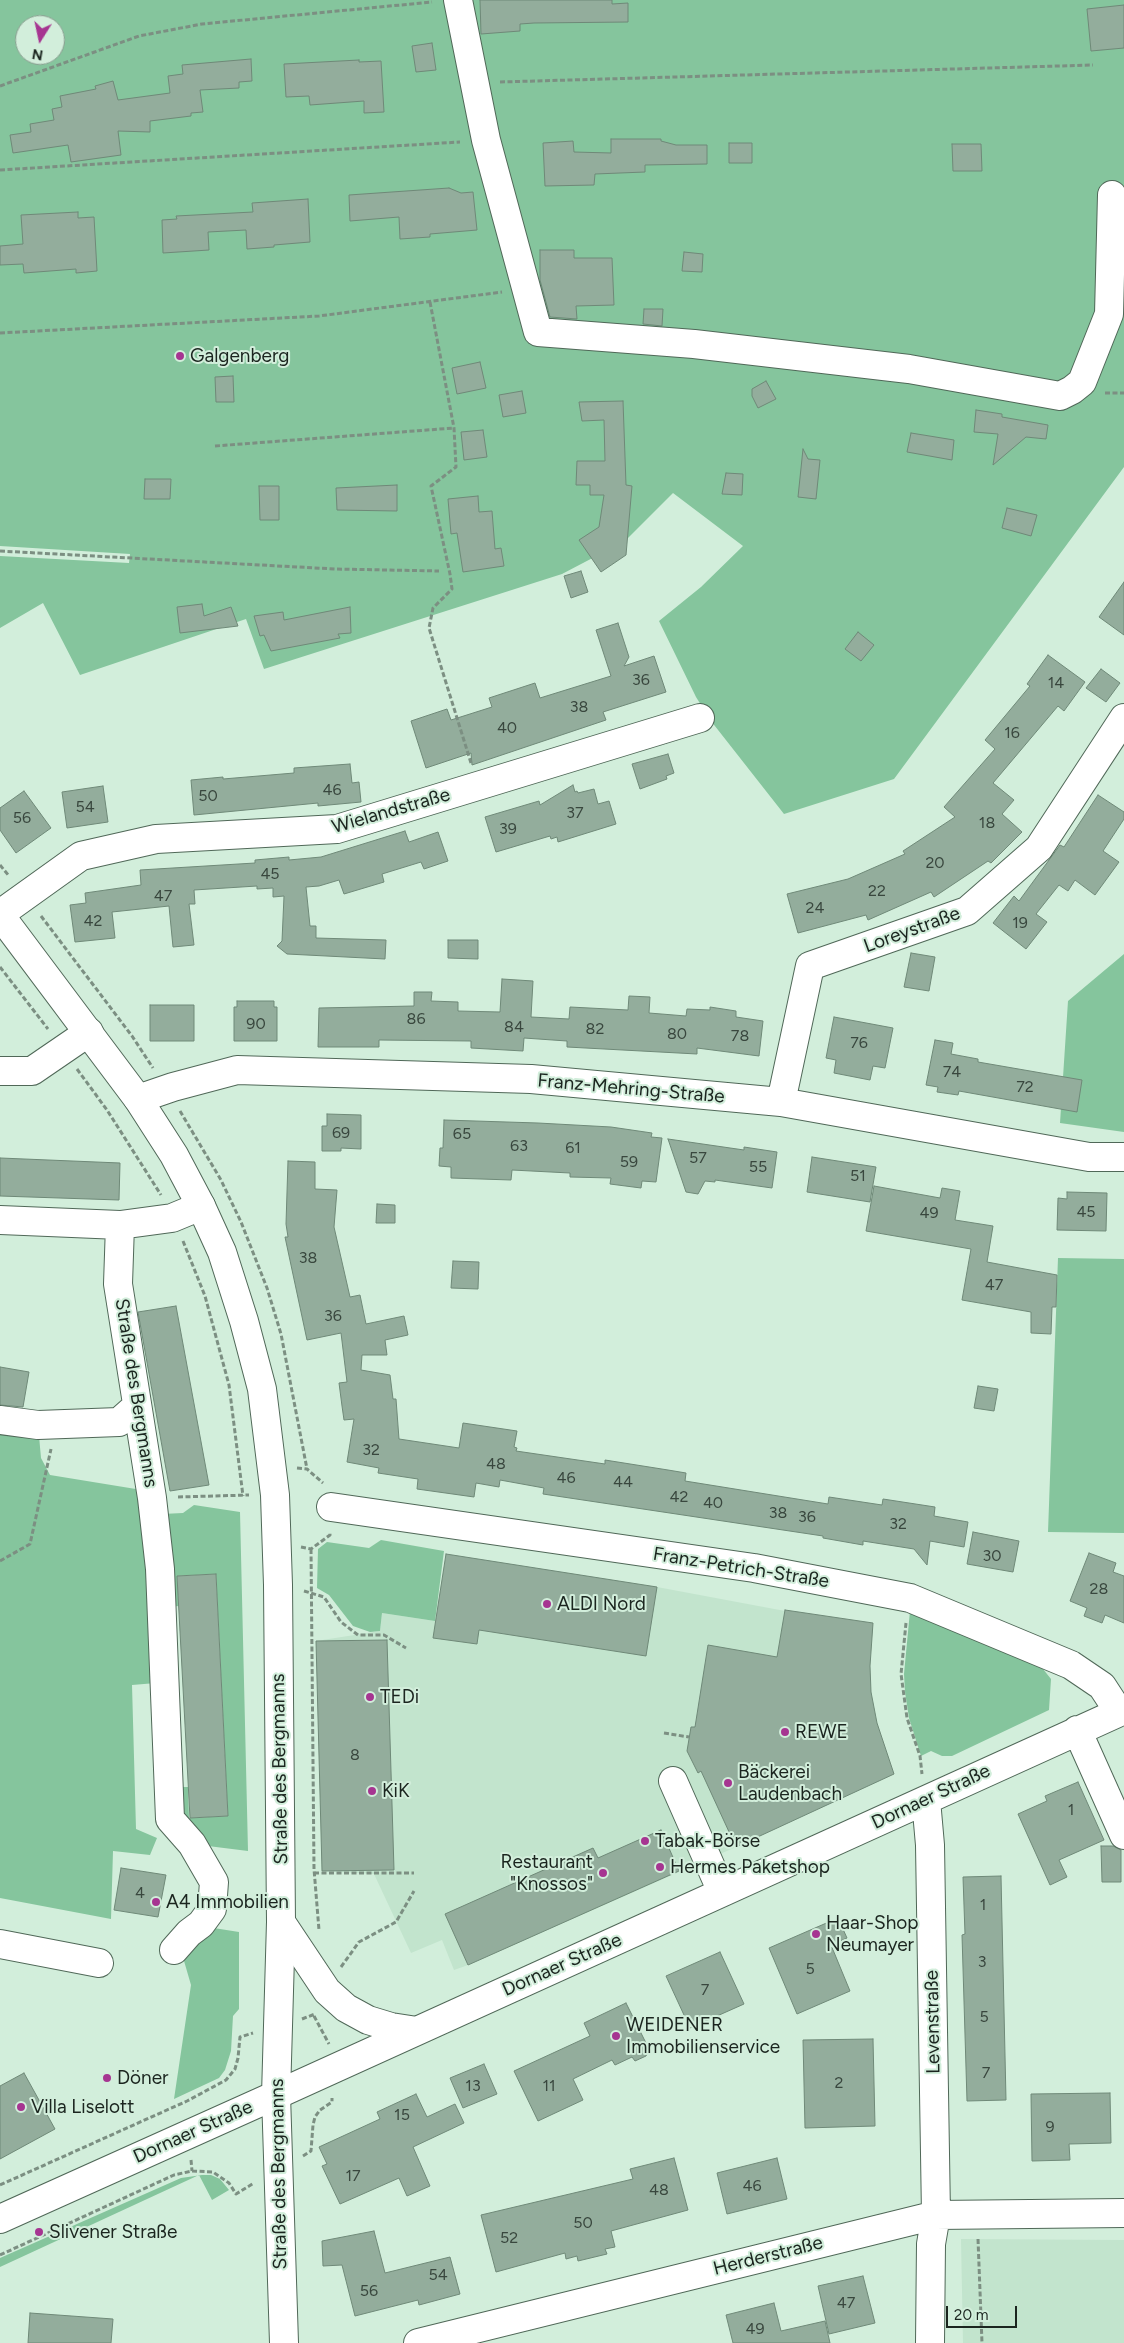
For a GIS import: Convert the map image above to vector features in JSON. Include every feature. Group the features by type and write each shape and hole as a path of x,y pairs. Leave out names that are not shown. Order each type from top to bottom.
{"street":[{"path":"446,1 474,83 486,140 538,332 694,344 909,369 1060,396 1082,382 1109,314 1112,194"},
{"name":"Wielandstraße","path":"0,914 81,856 156,839 336,830 700,718"},
{"name":"Loreystraße","path":"781,1102 810,966 967,911 1039,848 1124,718"},
{"name":"Straße des Bergmanns","path":"0,914 138,1099 174,1155 201,1206 222,1252 244,1321 262,1389 275,1494 278,1585 281,1922 276,2095 284,2343"},
{"path":"0,1071 32,1071 89,1032"},
{"name":"Franz-Mehring-Straße","path":"138,1099 167,1089 238,1070 531,1079 781,1102 1089,1157 1124,1157"},
{"path":"0,1220 120,1225 172,1218 201,1206"},
{"name":"Straße des Bergmanns","path":"120,1225 118,1284 152,1498 160,1569 170,1819 192,1844 214,1882 212,1909 201,1924 189,1932 174,1950"},
{"path":"0,1420 47,1425 119,1422 137,1406"},
{"name":"Franz-Petrich-Straße","path":"331,1507 754,1568 910,1598 1071,1665 1102,1686 1121,1711"},
{"name":"Dornaer Straße","path":"0,2220 1121,1711"},
{"path":"1077,1730 1124,1835"},
{"path":"673,1781 722,1892"},
{"name":"Levenstraße","path":"926,1800 930,1845 936,2215"},
{"path":"281,1922 327,1991 346,2008 368,2020 391,2027 417,2031"},
{"path":"0,1944 99,1963"},
{"name":"Herderstraße","path":"418,2343 936,2215 1124,2213"},
{"path":"930,2343 931,2244 936,2215"},
{"path":"936,2215 943,2240 950,2343"}],"path":[{"path":"0,86 139,36 202,24 446,1"},
{"path":"474,83 1093,65"},
{"path":"0,170 486,140"},
{"path":"0,333 319,316 525,288"},
{"path":"430,302 454,428 456,467 431,486 452,589 433,608 429,628 478,786"},
{"path":"215,446 454,428"},
{"path":"0,551 336,569 438,570"},
{"path":"0,865 132,1036 167,1089"},
{"path":"0,1561 30,1544 47,1425"},
{"path":"152,1498 275,1494"},
{"path":"311,1549 313,1594 314,1873 318,1929 323,1937"},
{"path":"278,1585 324,1597 341,1622 358,1635 384,1635 406,1648"},
{"path":"910,1598 901,1674 907,1718 920,1756 926,1800"},
{"path":"664,1732 689,1737"},
{"path":"314,1873 414,1873"},
{"path":"336,1960 340,1968 359,1942 396,1922 414,1891"},
{"path":"327,1991 314,2016 329,2043"},
{"path":"0,2186 187,2101 226,2080 235,2068 240,2037"},
{"path":"311,2152 313,2125 316,2116 320,2110 332,2102"},
{"path":"0,2255 174,2175 192,2171 214,2172 236,2194"},
{"path":"978,2240 982,2343"}],"shaded area":[{"path":"446,1554 657,1587 785,1611 873,1623 870,1666 871,1692 877,1723 894,1774 736,1847 468,1965 454,1970 442,1940 411,1953 374,1874 322,1871 316,1641 380,1631 382,1613 435,1621"},
{"path":"961,2239 1124,2240 1124,2343 963,2343"}],"green space":[{"path":"0,0 1124,0 1124,467 894,779 784,814 711,721 696,697 659,621 701,587 743,546 673,493 625,541 562,574 264,669 246,619 80,675 43,603 0,628 0,556 129,563 130,554 0,546"},
{"path":"1124,954 1124,1132 1060,1123 1068,1001"},
{"path":"1058,1258 1124,1259 1124,1533 1048,1532"},
{"path":"0,1419 38,1425 41,1458 50,1475 148,1491 156,1683 132,1685 136,1829 157,1838 150,1855 113,1851 111,1919 0,1898"},
{"path":"194,1505 240,1512 248,1851 192,1844 169,1787 188,1787 189,1818 228,1816 216,1574 177,1576 179,1606 168,1607 162,1514 183,1513"},
{"path":"381,1540 444,1551 435,1621 382,1613 380,1631 370,1632 353,1626 329,1595 317,1588 318,1549 327,1542 369,1548"},
{"path":"910,1611 1039,1664 1051,1679 1049,1710 952,1756 942,1756 931,1751 921,1756 909,1718 905,1692 904,1674"},
{"path":"201,1926 239,1932 239,2009 233,2016 231,2051 225,2070 219,2078 174,2099 191,1985 182,1954"},
{"path":"199,2175 211,2175 220,2179 229,2190 212,2200"},
{"path":"198,2176 0,2267 0,2258 181,2178"}],"building":[{"path":"480,0 612,0 612,4 628,3 628,22 520,24 520,31 481,34"},
{"path":"1124,5 1124,48 1091,51 1087,9"},
{"path":"432,43 436,70 416,72 412,46"},
{"path":"251,59 252,81 239,82 239,88 200,90 203,112 191,113 191,116 150,121 150,132 118,131 121,155 71,162 68,145 13,153 10,135 31,132 30,124 54,120 52,109 62,107 60,96 96,89 95,86 113,81 118,100 170,93 168,76 183,74 182,65"},
{"path":"359,60 359,62 381,61 384,112 364,113 364,101 310,105 309,96 286,97 284,64"},
{"path":"611,139 661,139 661,141 676,145 707,145 707,164 645,165 645,172 595,174 594,185 545,186 543,143 573,141 574,152 611,153"},
{"path":"729,143 752,143 752,163 729,163"},
{"path":"952,144 981,144 982,171 953,171"},
{"path":"449,188 461,193 473,192 477,230 400,239 399,217 350,221 349,195"},
{"path":"308,199 310,242 247,249 246,230 208,232 209,250 163,253 162,220 177,219 176,216 253,212 252,203"},
{"path":"78,212 78,218 94,217 97,271 76,273 76,269 24,273 23,264 0,265 0,246 23,244 21,215"},
{"path":"540,250 574,250 574,258 612,258 614,305 576,306 577,319 550,317 540,280"},
{"path":"684,252 703,254 702,272 682,271"},
{"path":"644,309 663,309 662,326 643,324"},
{"path":"480,362 486,388 457,394 452,368"},
{"path":"233,376 234,402 216,402 215,377"},
{"path":"766,381 776,399 758,408 752,396 752,389"},
{"path":"522,391 526,413 503,417 499,395"},
{"path":"623,401 626,485 632,486 626,555 601,572 579,540 599,527 604,495 590,495 590,485 576,485 577,461 605,461 604,420 582,421 579,402"},
{"path":"976,410 1002,414 1002,417 1048,425 1046,439 1026,437 993,465 998,434 974,432"},
{"path":"483,430 487,457 464,460 461,432"},
{"path":"911,433 954,440 952,460 907,452"},
{"path":"803,449 808,459 820,460 816,499 798,497"},
{"path":"726,473 743,474 742,495 722,494"},
{"path":"145,479 171,479 170,499 144,499"},
{"path":"397,485 397,511 337,510 336,488"},
{"path":"259,486 279,486 279,520 260,520"},
{"path":"478,496 479,512 492,511 495,549 501,548 504,566 463,572 457,533 451,534 448,499"},
{"path":"1007,508 1037,515 1031,536 1002,528"},
{"path":"581,571 588,592 571,598 564,576"},
{"path":"1124,582 1124,635 1099,617"},
{"path":"202,604 204,616 231,607 238,626 180,633 177,607"},
{"path":"350,607 351,633 338,634 340,638 271,651 264,635 260,636 254,616 283,612 284,620"},
{"path":"618,623 629,657 624,666 654,656 666,692 603,712 606,720 472,765 471,753 426,768 411,721 447,709 451,720 492,707 489,698 535,683 540,698 611,676 596,630"},
{"path":"858,632 874,645 861,661 845,649"},
{"path":"1048,655 1085,682 1064,711 1058,706 993,783 1014,800 1002,814 1022,832 991,863 988,861 934,897 931,892 868,920 866,915 798,933 787,894 848,879 905,854 903,851 955,817 944,807 995,749 985,740 1030,686 1027,684"},
{"path":"1101,669 1120,683 1106,702 1086,688"},
{"path":"668,754 674,773 666,776 667,779 640,789 632,764"},
{"path":"350,764 352,783 359,782 361,802 318,806 318,803 194,815 191,780 294,773 294,768"},
{"path":"573,785 575,792 577,791 578,793 594,789 598,804 609,801 616,824 558,842 557,837 551,839 550,836 496,852 485,817 539,801 540,805"},
{"path":"103,786 108,822 67,828 62,792"},
{"path":"24,791 51,828 16,853 0,830 0,808"},
{"path":"1098,795 1124,812 1124,819 1103,851 1119,862 1095,895 1075,880 1068,891 1059,885 1036,914 1047,922 1026,949 993,923 1014,896 1019,901 1060,845 1064,847"},
{"path":"405,831 409,842 438,832 448,861 424,869 421,862 382,874 384,882 344,894 339,880 319,886 306,887 310,926 316,926 316,938 386,940 385,959 287,954 277,946 282,941 284,896 273,897 273,888 257,889 257,886 194,890 195,904 189,904 194,945 173,947 169,906 112,912 115,938 75,942 70,905 86,903 85,893 141,885 140,870 255,863 255,860 289,857 289,860 321,857"},
{"path":"448,940 478,940 478,959 448,958"},
{"path":"911,953 935,957 929,991 904,987"},
{"path":"502,979 533,981 531,1017 569,1019 570,1007 628,1010 629,996 650,997 649,1013 686,1016 687,1009 710,1010 710,1007 736,1011 736,1017 763,1021 759,1056 697,1048 697,1054 567,1047 567,1041 524,1038 523,1051 471,1048 471,1041 379,1040 379,1047 318,1047 319,1008 414,1006 414,992 432,992 431,1001 458,1002 458,1011 500,1012"},
{"path":"237,1001 274,1001 274,1007 277,1007 277,1041 234,1041 234,1007 237,1007"},
{"path":"150,1005 194,1005 194,1041 150,1041"},
{"path":"834,1017 893,1028 885,1068 873,1066 870,1080 834,1073 836,1060 826,1058"},
{"path":"935,1040 953,1043 951,1054 978,1059 978,1062 1082,1080 1077,1112 959,1091 958,1095 937,1092 938,1087 926,1085"},
{"path":"327,1114 361,1115 361,1149 341,1148 341,1151 322,1151 322,1126 327,1126"},
{"path":"444,1120 611,1127 652,1133 651,1137 662,1138 656,1182 642,1181 641,1188 610,1184 611,1178 570,1177 570,1173 512,1170 511,1180 451,1178 451,1167 439,1166 440,1148 443,1148"},
{"path":"668,1139 744,1150 744,1147 777,1152 772,1188 715,1180 715,1182 705,1181 698,1194 686,1192"},
{"path":"812,1157 876,1167 870,1202 807,1192"},
{"path":"0,1158 120,1163 119,1200 0,1196"},
{"path":"288,1161 315,1162 315,1189 337,1190 334,1227 350,1297 360,1295 366,1324 404,1316 408,1335 385,1340 387,1355 362,1355 361,1370 390,1375 393,1399 396,1399 399,1439 459,1448 463,1423 517,1431 514,1447 517,1448 516,1451 605,1464 605,1460 686,1473 685,1481 828,1504 829,1497 882,1505 883,1499 935,1507 934,1516 968,1522 964,1547 930,1541 927,1565 914,1549 863,1541 863,1545 823,1538 823,1536 543,1494 544,1488 500,1480 499,1487 476,1483 474,1497 417,1489 418,1479 378,1473 379,1468 347,1462 354,1419 344,1420 339,1383 347,1382 341,1333 307,1340 285,1237 288,1237 286,1224"},
{"path":"874,1186 940,1198 942,1188 960,1191 955,1220 993,1226 987,1262 1057,1275 1056,1307 1052,1307 1051,1334 1031,1333 1031,1312 962,1300 971,1249 866,1231"},
{"path":"1067,1192 1107,1193 1106,1231 1057,1230 1058,1198 1067,1199"},
{"path":"377,1204 395,1205 395,1223 376,1223"},
{"path":"453,1261 479,1262 478,1289 451,1288"},
{"path":"176,1306 209,1485 170,1491 138,1312"},
{"path":"0,1367 29,1372 23,1407 0,1405"},
{"path":"978,1386 998,1389 994,1411 974,1408"},
{"path":"973,1532 1019,1541 1013,1572 967,1564"},
{"path":"1089,1553 1116,1563 1113,1572 1124,1576 1124,1623 1105,1615 1102,1623 1084,1616 1087,1608 1070,1601"},
{"name":"ALDI Nord","path":"446,1554 657,1587 646,1656 479,1630 477,1644 433,1638"},
{"path":"216,1574 228,1816 190,1818 177,1576"},
{"name":"REWE","path":"785,1610 873,1623 870,1666 871,1692 877,1723 894,1774 736,1847 701,1771 698,1773 687,1751 691,1727 695,1727 708,1645 777,1657"},
{"path":"387,1640 394,1870 322,1871 316,1641"},
{"path":"1078,1782 1104,1840 1059,1860 1067,1877 1050,1885 1018,1814 1047,1801 1045,1796"},
{"path":"661,1830 679,1871 468,1965 445,1914 593,1848 598,1858"},
{"path":"1101,1846 1113,1846 1121,1850 1121,1882 1102,1882"},
{"path":"121,1868 166,1875 158,1917 114,1910"},
{"path":"1001,1876 1006,2100 967,2101 962,1935 965,1934 963,1877"},
{"path":"838,1918 847,1938 831,1945 850,1991 797,2014 769,1948"},
{"path":"720,1952 744,2004 690,2028 666,1976"},
{"path":"626,2003 649,2049 646,2056 635,2061 632,2057 615,2065 612,2060 573,2079 583,2100 538,2121 514,2071 590,2036 584,2023"},
{"path":"873,2039 875,2126 805,2128 803,2040"},
{"path":"484,2064 497,2094 463,2108 450,2078"},
{"name":"Villa Liselott","path":"24,2073 55,2129 0,2159 0,2086"},
{"path":"1110,2093 1111,2143 1069,2144 1070,2160 1032,2161 1031,2094"},
{"path":"416,2094 427,2117 455,2104 464,2123 413,2147 430,2186 407,2196 399,2178 340,2204 322,2166 327,2164 319,2147 380,2119 377,2112"},
{"path":"674,2158 688,2210 611,2231 615,2247 605,2249 607,2254 578,2261 577,2256 566,2259 565,2253 496,2272 481,2215 633,2179 630,2169"},
{"path":"777,2158 787,2199 727,2214 717,2173"},
{"path":"374,2231 385,2273 450,2257 460,2294 419,2305 418,2300 355,2316 342,2265 323,2266 322,2241"},
{"path":"863,2276 875,2323 829,2334 818,2286"},
{"path":"774,2303 781,2331 825,2321 830,2343 733,2343 726,2315"},
{"path":"30,2313 113,2319 111,2343 28,2343"}],"place":[{"name":"Galgenberg","path":"180,356"},
{"name":"ALDI Nord","path":"547,1604"},
{"name":"TEDi","path":"370,1697"},
{"name":"REWE","path":"785,1732"},
{"name":"Bäckerei Laudenbach","path":"728,1783"},
{"name":"KiK","path":"372,1791"},
{"name":"Tabak-Börse","path":"645,1841"},
{"name":"Hermes Paketshop","path":"660,1867"},
{"name":"Restaurant \"Knossos\"","path":"603,1873"},
{"name":"A4 Immobilien","path":"156,1902"},
{"name":"Haar-Shop Neumayer","path":"816,1934"},
{"name":"WEIDENER Immobilienservice","path":"616,2036"},
{"name":"Döner","path":"107,2078"},
{"name":"Villa Liselott","path":"21,2107"},
{"name":"Slivener Straße","path":"39,2232"}]}
